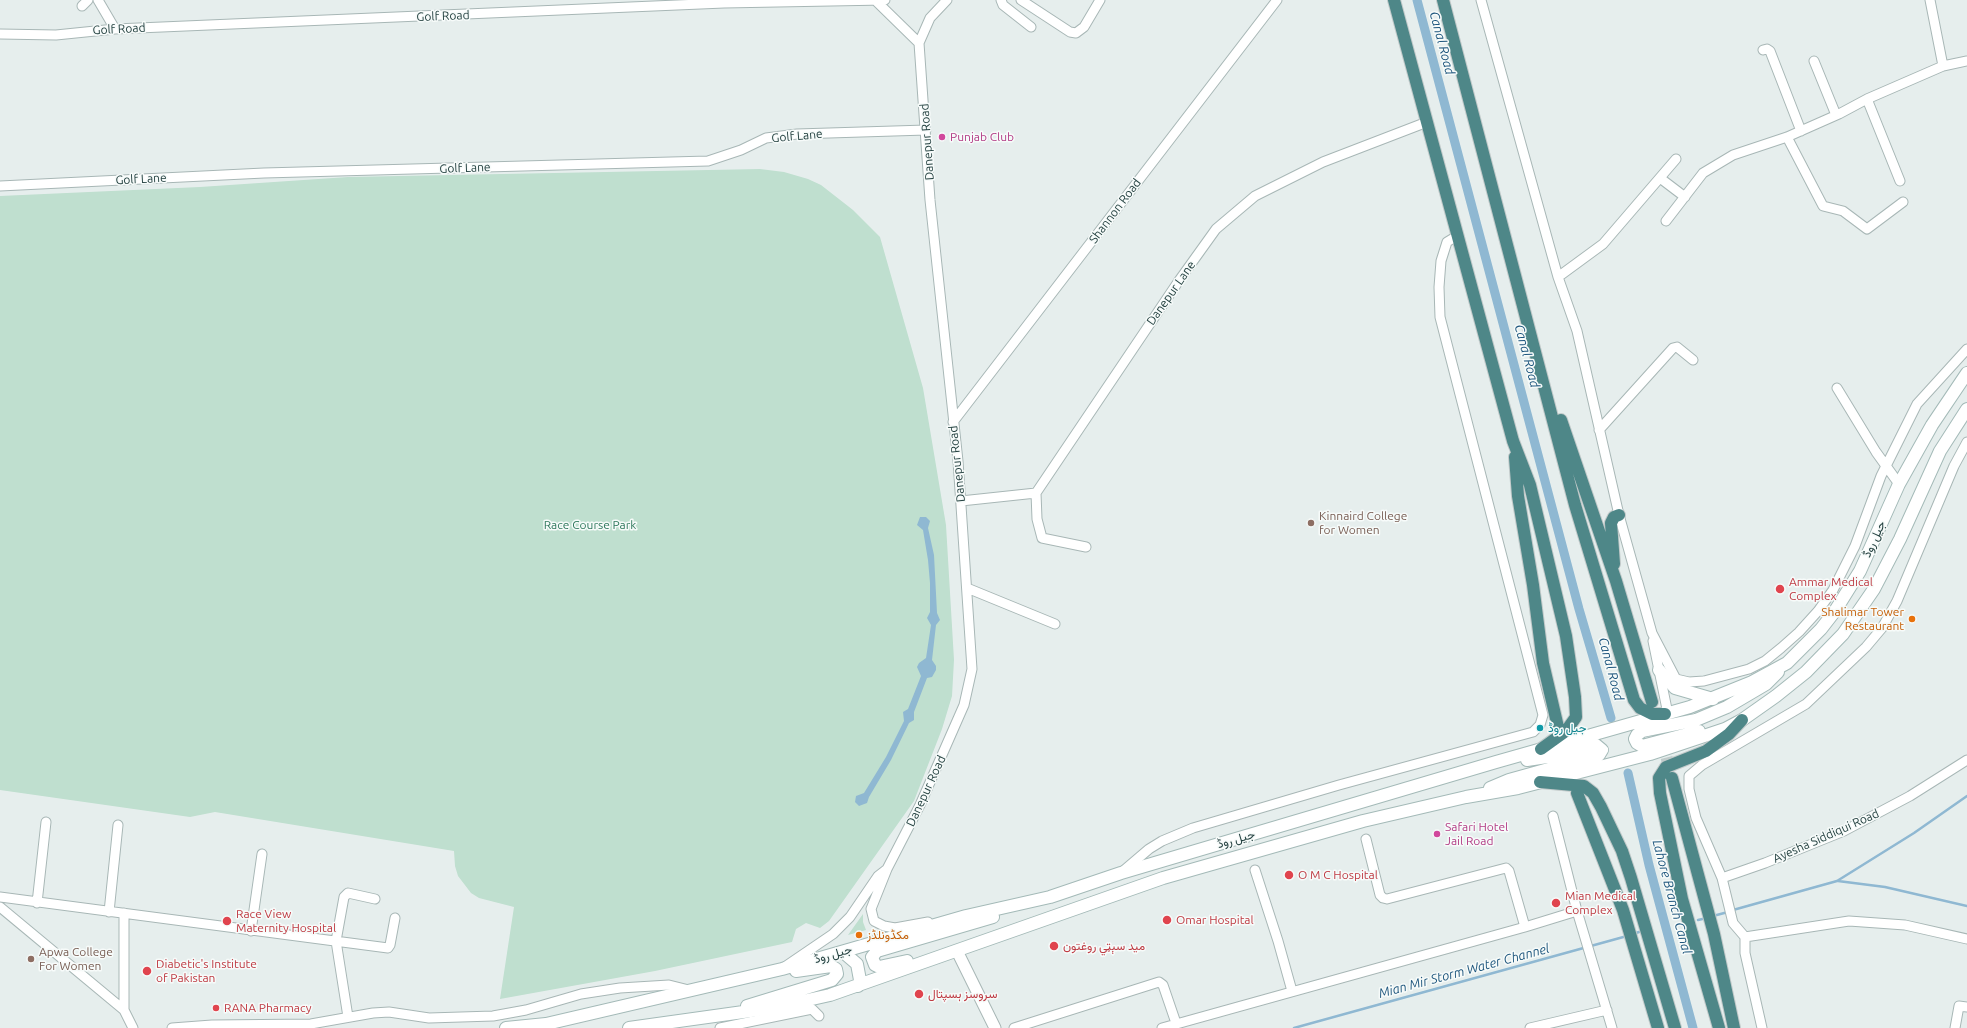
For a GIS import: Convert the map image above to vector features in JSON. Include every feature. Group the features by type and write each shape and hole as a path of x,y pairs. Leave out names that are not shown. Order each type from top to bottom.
{"highway":[{"path":"1394,0 1513,441 1530,485 1566,636 1576,712 1574,721 1566,731 1541,749"},
{"path":"1443,0 1575,505 1634,700 1640,708 1652,714 1667,714"},
{"path":"1539,363 1616,581 1652,702"},
{"path":"1513,441 1518,496 1533,585 1543,663 1558,727"},
{"path":"1616,581 1611,523 1614,517 1619,515"},
{"path":"1719,1028 1682,899 1660,793 1659,778 1666,767 1706,751 1729,734 1742,720"},
{"path":"1672,778 1714,934 1734,1028"},
{"path":"1540,782 1584,786 1593,793 1601,806 1622,851 1676,1028"},
{"path":"1577,793 1623,910 1658,1028"}],"main road":[{"name":"جیل روڈ","path":"506,1028 546,1024 782,969 966,916 1050,897 1121,873 1496,762 1667,714 1713,699 1752,682 1787,663 1821,629 1849,589 1899,484 1932,426 1967,373"},
{"name":"جیل روڈ","path":"629,1028 772,1008 830,995 1163,878 1363,821 1466,797 1518,788 1650,754 1725,729 1742,720 1776,696 1806,672 1844,634 1874,589 1948,437 1967,409"},
{"path":"1725,729 1694,732 1642,746 1637,744 1635,739 1642,731 1696,720 1727,707 1766,684 1787,663"},
{"path":"1659,670 1675,688 1713,699"},
{"path":"1466,797 1510,780 1599,755 1602,750 1596,745 1560,755 1514,763 1496,762"},
{"path":"957,951 879,967 872,962 872,957 877,952 979,922 1050,897"},
{"path":"842,952 857,964 860,980 858,986"},
{"path":"712,1016 832,980 837,974 834,967 827,966 722,983"}],"street":[{"path":"98,0 115,29"},
{"path":"875,0 919,43 930,18 947,0"},
{"name":"Golf Road","path":"0,34 56,34 115,29 725,2 886,0"},
{"path":"1001,0 1004,5 1032,27"},
{"path":"1021,0 1070,32 1076,33 1084,27 1100,0"},
{"name":"Shannon Road","path":"953,422 1277,0"},
{"path":"1481,0 1558,277 1577,331 1619,515 1652,633 1667,714"},
{"path":"1930,0 1944,66"},
{"name":"Danepur Road","path":"919,43 930,200 961,501 972,669 964,705 920,805 887,868 871,909 874,921 884,926 895,928 966,916"},
{"path":"1763,50 1766,49 1770,51 1801,131"},
{"path":"1814,61 1836,116"},
{"path":"1666,221 1703,173 1733,155 1787,137 1836,116 1867,99 1944,66 1967,61"},
{"path":"1867,99 1900,181"},
{"name":"Danepur Lane","path":"1036,493 1174,288 1216,229 1255,196 1323,162 1427,122"},
{"name":"Golf Lane","path":"0,186 272,173 708,161 741,150 766,138 797,134 926,130"},
{"path":"1787,137 1824,206 1843,211 1867,229 1902,202"},
{"path":"1558,277 1583,261 1603,244 1676,159"},
{"path":"1660,178 1685,197"},
{"path":"1121,873 1149,849 1193,828 1339,785 1533,732 1540,725 1543,715 1440,317 1438,287 1441,262 1447,242 1457,236"},
{"path":"1599,430 1673,348 1677,348 1693,360"},
{"path":"1652,633 1668,663 1673,676 1680,681 1689,682 1712,680 1749,669 1765,661 1799,632 1818,611 1833,590 1854,546 1886,466 1917,404 1967,349"},
{"path":"1837,388 1899,484"},
{"path":"1762,1028 1745,953 1745,937 1738,930 1732,917 1722,878 1696,818 1689,789 1689,776 1702,764 1806,704 1866,647 1882,628 1897,601 1965,445 1948,437"},
{"path":"961,501 1036,493 1037,519 1042,538 1086,547"},
{"path":"967,588 1055,624"},
{"name":"Ayesha Siddiqui Road","path":"1722,878 1765,863 1844,831 1910,796 1967,760"},
{"path":"1553,816 1577,911 1584,928 1612,1028"},
{"path":"37,903 46,822"},
{"path":"109,912 118,825"},
{"path":"1366,839 1380,895 1383,898 1387,899 1506,868 1509,871 1525,927"},
{"path":"252,931 262,854"},
{"name":"Danepur Road","path":"782,969 833,934 850,917 878,876 887,868"},
{"path":"1255,870 1278,941 1292,991"},
{"path":"340,1028 344,1018 336,941 346,894 375,899"},
{"path":"0,897 388,948 390,945 395,918"},
{"path":"0,907 124,1010 133,1028"},
{"path":"1162,1028 1525,927 1577,911"},
{"path":"124,913 124,1010"},
{"path":"1745,937 1849,921 1905,925 1967,939"},
{"path":"957,951 995,1028"},
{"path":"1014,1028 1159,982 1163,986 1176,1023"},
{"path":"172,1028 212,1025 311,1024 384,1012 429,1018 493,1016 526,1010 581,994 620,988 669,985 690,991"},
{"path":"1955,1028 1959,1006 1967,1007"},
{"path":"720,1028 812,1009 819,1016"},
{"path":"1530,1028 1607,1010"}],"green space":[{"name":"Race Course Park","path":"760,169 784,172 808,179 821,185 853,210 880,237 923,388 946,525 954,660 952,696 942,729 914,801 829,921 820,928 806,923 796,929 792,942 655,971 500,999 514,907 479,898 471,893 458,876 455,866 454,851 215,812 190,817 0,790 0,196 200,187 348,177"},
{"path":"863,914 863,922 866,930 848,935"}],"water":[{"path":"920,517 926,517 930,521 928,528 934,555 937,613 940,620 936,625 932,660 936,666 936,670 932,677 927,678 914,712 914,720 909,723 891,760 867,803 859,806 855,802 856,796 864,793 886,757 904,721 903,712 908,709 921,676 917,667 919,663 926,658 931,625 927,618 930,612 930,583 923,530 917,525"}],"waterway":[{"name":"Canal Road","path":"1417,0 1579,609 1611,718"},
{"name":"Lahore Branch Canal","path":"1628,773 1649,865 1693,1028"},
{"path":"1733,910 1837,881 1914,833 1967,796"},
{"path":"1838,881 1885,887 1967,906"},
{"path":"1713,916 1728,912"},
{"path":"1698,920 1707,918"},
{"name":"Mian Mir Storm Water Channel","path":"1633,934 1639,932"},
{"name":"Mian Mir Storm Water Channel","path":"1294,1028 1627,936"}],"tunnel":[{"path":"1662,740 1672,778"}],"place":[{"name":"Punjab Club","path":"942,137"},
{"name":"Kinnaird College for Women","path":"1311,523"},
{"name":"Ammar Medical Complex","path":"1780,589"},
{"name":"Shalimar Tower Restaurant","path":"1912,619"},
{"name":"جیل روڈ","path":"1540,728"},
{"name":"Safari Hotel Jail Road","path":"1437,834"},
{"name":"O M C Hospital","path":"1289,875"},
{"name":"Mian Medical Complex","path":"1556,903"},
{"name":"Omar Hospital","path":"1167,920"},
{"name":"Race View Maternity Hospital","path":"227,921"},
{"name":"مکڈونلڈز","path":"859,935"},
{"name":"مید سېټي روغتون","path":"1054,946"},
{"name":"Apwa College For Women","path":"31,959"},
{"name":"Diabetic's Institute of Pakistan","path":"147,971"},
{"name":"سروسز ہسپتال","path":"919,994"},
{"name":"RANA Pharmacy","path":"216,1008"}]}
